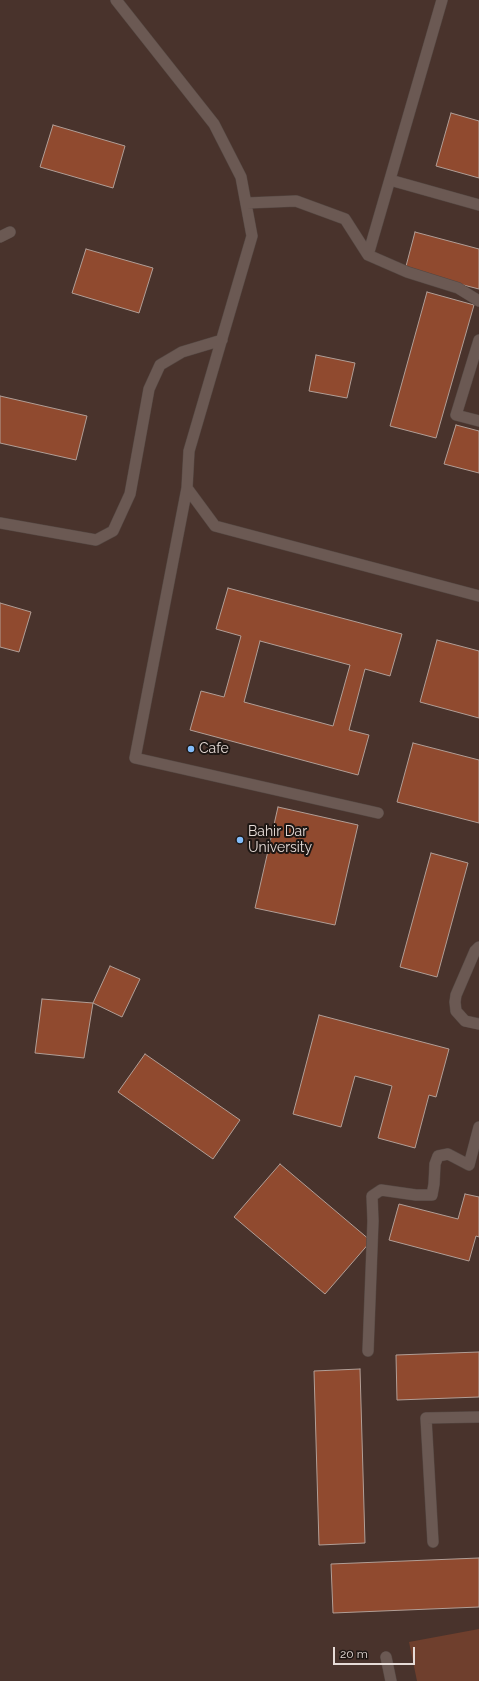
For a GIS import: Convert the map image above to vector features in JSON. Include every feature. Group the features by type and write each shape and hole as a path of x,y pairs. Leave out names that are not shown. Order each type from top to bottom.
{"lane":[{"path":"116,0 214,124 241,177 252,236 189,451 187,488 135,758 378,813"},
{"path":"368,255 442,0"},
{"path":"390,180 479,205"},
{"path":"247,203 296,201 345,219 368,255 408,272 458,288 479,301"},
{"path":"0,523 96,540 113,531 130,494 149,389 160,365 182,352 222,340"},
{"path":"479,340 456,415 479,421"},
{"path":"187,488 215,526 479,596"},
{"path":"479,947 475,951 456,995 455,1002 456,1011 465,1021 479,1024"},
{"path":"368,1351 373,1222 372,1196 381,1190 416,1195 432,1195 435,1164 438,1156 448,1154 468,1164 479,1127"},
{"path":"434,1542 426,1418 479,1417"},
{"path":"386,1657 391,1681"}],"shaded area":[{"name":"Bahir Dar University","path":"0,0 479,0 479,1681 0,1681"},
{"path":"479,1629 479,1681 417,1681 409,1642"}],"building":[{"path":"451,113 479,121 479,178 436,166"},
{"path":"53,125 125,146 113,188 40,167"},
{"path":"415,232 479,249 479,289 405,270"},
{"path":"86,249 153,268 139,313 72,293"},
{"path":"427,292 474,305 436,438 390,426"},
{"path":"316,355 355,363 347,398 309,391"},
{"path":"0,396 87,416 76,460 0,443"},
{"path":"456,425 479,431 479,473 444,464"},
{"path":"228,588 402,634 390,676 365,669 349,730 369,735 358,775 190,730 201,691 224,697 241,636 216,629","holes":["260,641 350,665 333,726 244,702"]},
{"path":"0,603 31,612 19,652 0,647"},
{"path":"437,640 479,651 479,718 420,702"},
{"path":"413,743 479,760 479,823 397,802"},
{"path":"278,807 358,825 335,925 255,908"},
{"path":"431,853 468,863 437,977 400,967"},
{"path":"110,966 140,979 122,1017 93,1003"},
{"path":"42,999 93,1003 84,1058 35,1053"},
{"path":"319,1015 449,1049 436,1097 429,1095 415,1148 378,1138 392,1086 355,1076 341,1127 293,1114"},
{"path":"145,1054 240,1120 213,1159 118,1092"},
{"path":"280,1164 371,1241 325,1294 234,1217"},
{"path":"465,1194 479,1197 479,1237 476,1236 469,1261 389,1240 399,1204 458,1219"},
{"path":"479,1352 479,1397 397,1400 396,1355"},
{"path":"360,1369 365,1543 319,1545 314,1371"},
{"path":"479,1558 479,1607 333,1613 331,1564"}],"place":[{"name":"Cafe","path":"191,749"},
{"name":"Bahir Dar University","path":"240,840"}]}
